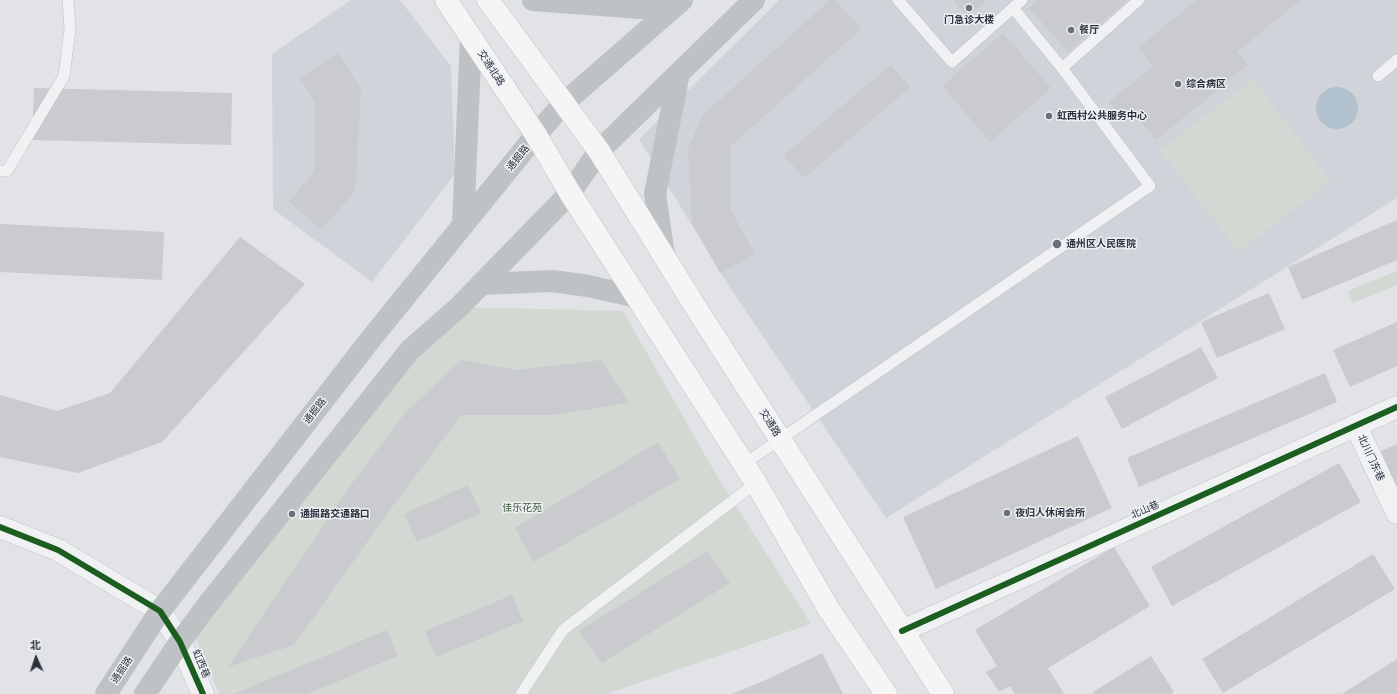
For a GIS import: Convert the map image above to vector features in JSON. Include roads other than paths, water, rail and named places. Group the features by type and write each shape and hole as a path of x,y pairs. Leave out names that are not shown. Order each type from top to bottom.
{"main road":[{"name":"交通北路","path":"446,0 536,136 570,193"},
{"path":"488,0 563,104 680,2"},
{"path":"533,0 640,8 680,2"},
{"path":"145,694 180,642 209,603 410,350 459,307 570,193 599,151 754,0"},
{"path":"463,226 471,37"},
{"path":"664,255 655,194 679,73"},
{"name":"通掘路","path":"106,694 160,611 370,340 563,104"},
{"name":"交通路","path":"563,104 599,151 943,694"},
{"path":"570,193 756,483 828,608 886,694"},
{"path":"481,284 553,281 588,286 637,297"}],"street":[{"name":"北山巷","path":"902,631 1397,407"},
{"name":"北川门东巷","path":"1356,426 1397,513"},
{"path":"0,527 58,550 160,611"},
{"name":"虹西巷","path":"160,611 180,642 202,694"}],"lane":[{"path":"0,171 7,171 64,76 70,29 68,0"},
{"path":"898,0 952,62 1022,0"},
{"path":"1062,68 1139,0"},
{"path":"744,464 1150,186 1062,68 1013,8"},
{"path":"1378,76 1397,60"},
{"path":"521,694 563,630 756,483"}],"water":[{"path":"1333,87 1341,87 1352,93 1358,104 1358,112 1352,123 1341,129 1333,129 1322,123 1316,112 1316,104 1322,93"}],"place":[{"name":"门急诊大楼","path":"969,8"},
{"name":"餐厅","path":"1071,30"},
{"name":"综合病区","path":"1178,84"},
{"name":"虹西村公共服务中心","path":"1049,116"},
{"name":"通州区人民医院","path":"1057,244"},
{"name":"夜归人休闲会所","path":"1007,513"},
{"name":"通掘路交通路口","path":"292,514"}],"park label":[{"name":"佳乐花苑","path":"522,508"}]}
